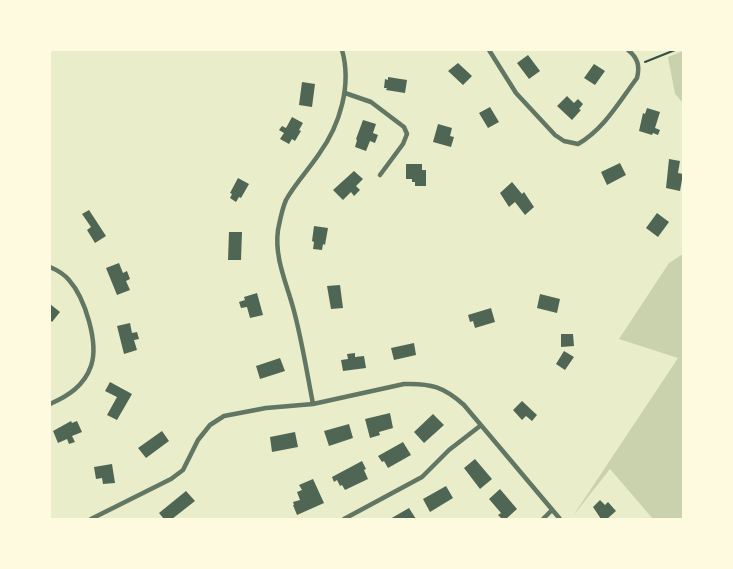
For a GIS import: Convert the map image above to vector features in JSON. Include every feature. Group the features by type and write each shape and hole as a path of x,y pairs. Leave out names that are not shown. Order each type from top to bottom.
{"street":[{"path":"313,404 294,313 279,262 278,229 286,200 328,141 340,110 345,93 346,75 342,50"},
{"path":"489,50 516,93 555,136 564,141 578,144 590,137 602,125 637,78 639,64 628,50"},
{"path":"345,93 371,102 404,127 407,134 403,144 380,175"},
{"path":"50,267 70,281 80,298 92,335 94,357 85,378 78,387 70,394 50,404"},
{"path":"91,519 160,486 183,470 198,440 217,419 266,408 313,404 404,384 434,385 455,397 464,405 560,519"},
{"path":"344,519 422,477 448,450 480,426"},
{"path":"543,519 552,510"}],"path":[{"path":"639,64 675,50"}],"green space":[{"path":"683,51 683,103 675,94 668,57"},
{"path":"683,254 683,519 653,519 610,469 573,516 678,358 619,339 669,263"}],"building":[{"path":"528,55 540,71 529,79 517,63"},
{"path":"458,63 472,76 463,85 448,71"},
{"path":"594,64 605,71 595,85 584,78"},
{"path":"388,77 407,80 405,93 386,90 387,88 384,88 385,79 388,80"},
{"path":"302,82 315,84 312,107 299,105"},
{"path":"567,96 574,103 578,99 583,104 579,109 581,110 572,120 557,106"},
{"path":"490,107 499,122 488,128 479,113"},
{"path":"647,108 660,112 655,128 660,130 658,135 639,131 643,113 645,114"},
{"path":"292,117 303,123 295,141 292,139 289,144 280,139 284,133 279,130 282,126 286,128"},
{"path":"363,120 376,124 373,133 378,135 375,143 370,141 366,151 355,147"},
{"path":"438,124 452,128 450,136 454,137 451,147 433,142"},
{"path":"669,159 680,161 678,173 683,174 680,191 666,188"},
{"path":"620,163 626,175 607,185 601,172"},
{"path":"406,164 422,164 422,170 426,170 426,186 415,186 415,182 412,182 412,179 406,179"},
{"path":"354,171 363,179 356,186 360,190 354,196 351,192 343,200 333,190"},
{"path":"238,178 249,184 241,198 239,197 236,202 230,198 232,194 230,193"},
{"path":"512,182 522,194 524,192 534,207 525,215 515,202 509,207 500,193"},
{"path":"89,210 106,236 95,243 87,230 91,227 82,214"},
{"path":"657,213 669,222 658,237 646,228"},
{"path":"314,226 328,228 325,245 323,244 322,250 313,249"},
{"path":"229,232 242,232 241,260 228,260"},
{"path":"119,263 123,273 127,271 130,279 126,281 130,290 117,295 106,268"},
{"path":"340,285 343,308 331,309 327,286"},
{"path":"257,293 263,315 250,318 247,307 241,308 239,302 245,300 244,297"},
{"path":"540,294 560,299 557,313 537,308"},
{"path":"50,304 60,312 52,322 50,320"},
{"path":"491,308 495,322 475,328 473,321 470,322 468,315"},
{"path":"130,323 132,333 137,332 139,339 134,340 137,350 124,354 117,326"},
{"path":"561,334 573,334 574,346 561,347"},
{"path":"414,343 416,355 394,360 391,348"},
{"path":"564,351 574,357 565,370 556,364"},
{"path":"355,353 355,357 364,356 366,368 343,371 341,360 348,359 347,354"},
{"path":"280,358 285,371 260,379 256,366"},
{"path":"110,382 132,394 117,420 107,415 117,397 105,391"},
{"path":"522,401 537,415 532,421 526,416 522,420 513,410"},
{"path":"390,413 393,428 379,432 380,435 370,438 365,419"},
{"path":"433,414 444,425 424,443 414,432"},
{"path":"71,421 72,423 77,421 82,432 72,436 75,442 69,444 67,439 58,443 53,431"},
{"path":"349,424 353,438 329,446 324,431"},
{"path":"162,431 169,441 146,458 138,448"},
{"path":"295,432 298,447 272,452 270,437"},
{"path":"403,442 411,455 388,468 378,456"},
{"path":"475,459 492,479 480,489 464,468"},
{"path":"362,461 368,479 345,490 337,480 334,482 332,477"},
{"path":"112,464 115,483 103,484 102,478 96,479 94,467"},
{"path":"313,479 324,503 297,515 293,502 300,500 297,492 302,490 299,485"},
{"path":"446,486 453,498 430,512 423,499"},
{"path":"500,489 517,509 506,519 502,519 498,515 501,513 489,499"},
{"path":"186,491 195,501 172,519 164,519 159,513"},
{"path":"600,500 605,505 608,502 616,511 607,519 601,519 593,507"},
{"path":"409,508 416,519 390,519"}]}
